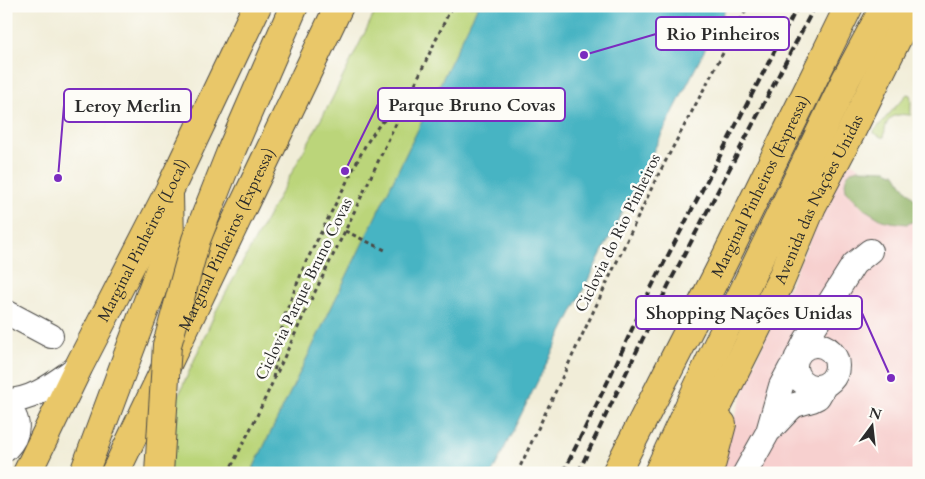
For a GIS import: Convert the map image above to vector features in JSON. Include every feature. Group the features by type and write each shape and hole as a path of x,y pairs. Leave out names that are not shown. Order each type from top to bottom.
{"highway":[{"name":"Marginal Pinheiros (Local)","path":"26,473 169,191 256,6"},
{"path":"159,473 167,345 196,240 236,140 294,6"},
{"name":"Marginal Pinheiros (Expressa)","path":"115,473 339,6"},
{"name":"Marginal Pinheiros (Expressa)","path":"616,473 723,263 849,6"},
{"path":"658,473 721,337 846,79 885,6"},
{"name":"Avenida das Nações Unidas","path":"684,473 780,282 812,206 913,6"},
{"path":"84,473 170,242 169,191"},
{"path":"712,469 735,372"}],"street":[{"path":"826,385 812,387 802,382 795,373 798,357 806,340 854,264 870,251"},
{"path":"824,311 834,355"},
{"path":"6,312 51,336"},
{"path":"745,473 768,432 790,408 818,397 835,375 837,361 830,350 818,344 804,348 781,386 768,432"},
{"path":"6,401 22,399 38,393 79,366"},
{"path":"6,406 16,419 17,426 13,442 6,448"}],"path":[{"name":"Ciclovia Parque Bruno Covas","path":"228,473 452,6"},
{"name":"Ciclovia do Rio Pinheiros","path":"517,473 655,181 748,6"},
{"path":"272,384 284,317 305,264 366,144 380,124 408,99"},
{"path":"345,231 385,250"}],"shaded area":[{"path":"846,159 919,207 919,473 713,473 758,355"}],"green space":[{"path":"378,6 478,6 251,473 144,473 216,311 331,101"},
{"path":"907,94 911,97 911,115 900,115 891,118 887,123 884,137 874,133 874,131"},
{"path":"859,169 886,170 896,174 918,203 919,214 915,221 907,224 882,220 864,209 846,190 845,183 851,171"}],"water":[{"path":"478,6 727,6 492,473 251,473"}],"railway":[{"path":"563,473 651,288 798,6"},
{"path":"578,473 671,280 815,6"}],"place":[{"name":"Rio Pinheiros","path":"584,55"},
{"name":"Parque Bruno Covas","path":"345,171"},
{"name":"Leroy Merlin","path":"58,178"},
{"name":"Shopping Nações Unidas","path":"891,378"}]}
